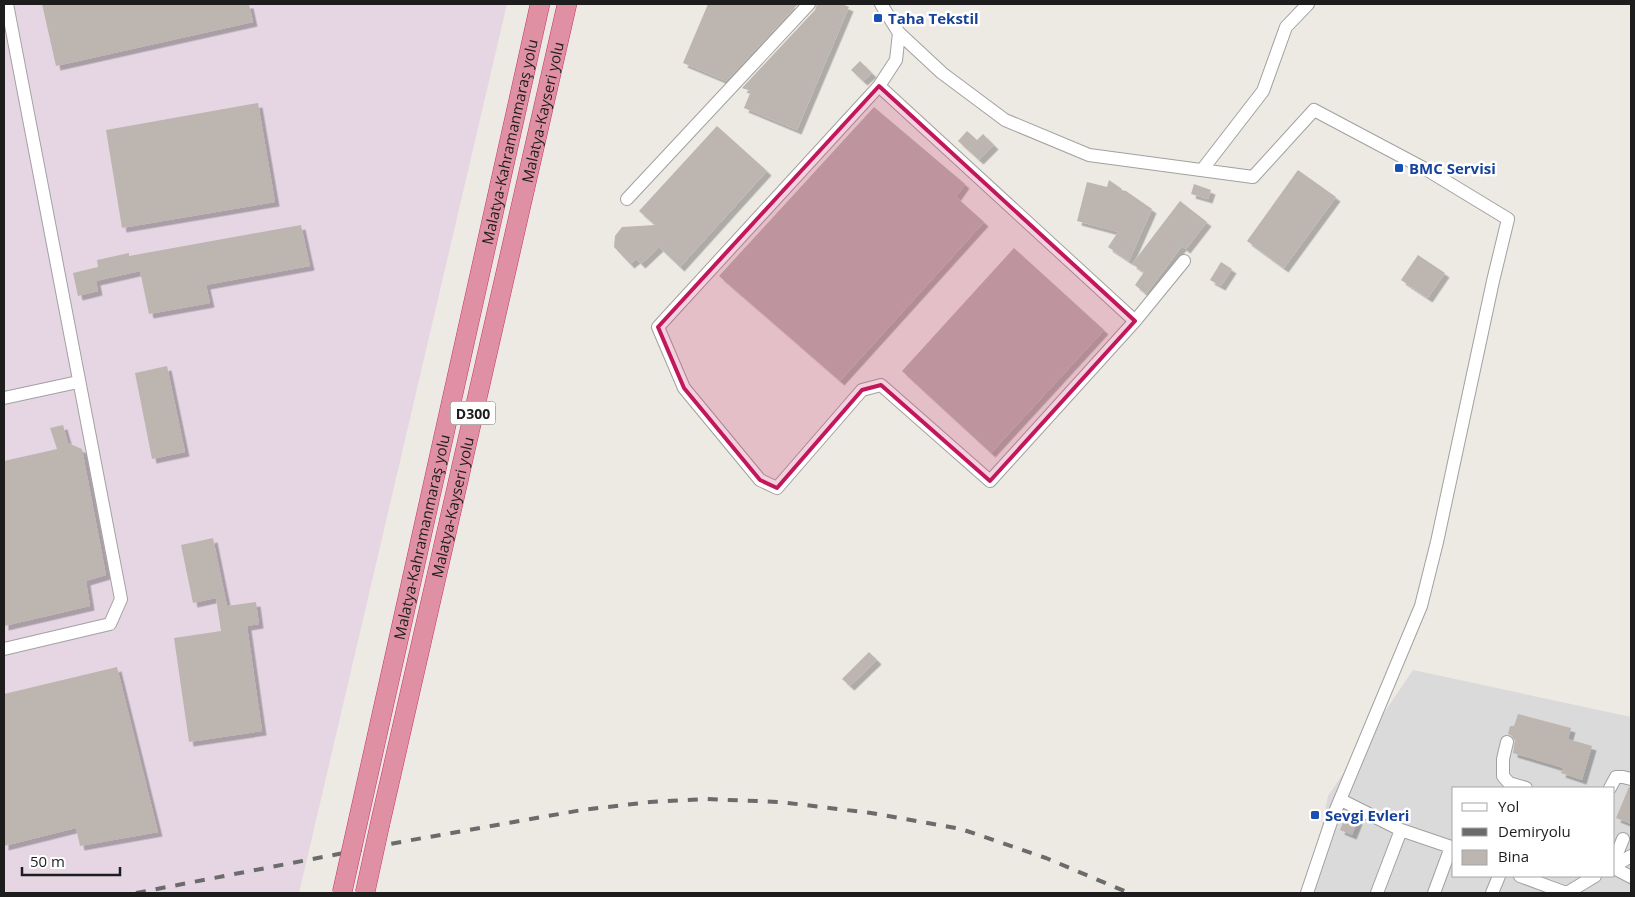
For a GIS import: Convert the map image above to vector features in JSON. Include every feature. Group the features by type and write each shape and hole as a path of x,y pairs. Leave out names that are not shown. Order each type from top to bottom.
{"highway":[{"name":"Malatya-Kahramanmaraş yolu","path":"342,893 540,4"},
{"name":"Malatya-Kayseri yolu","path":"365,893 567,4"}],"street":[{"path":"4,649 110,624 121,599 7,4"},
{"path":"627,199 809,4"},
{"path":"881,4 898,33 942,73 1005,120 1089,155 1253,177 1314,110 1429,171 1508,219 1437,542 1421,606 1341,800 1307,893"},
{"path":"1202,170 1262,90 1286,27 1308,4"},
{"path":"898,33 896,60 879,86 658,327 684,388 760,480 777,488 862,390 881,385 990,481 1135,321 1184,260"},
{"path":"879,86 1135,321"},
{"path":"4,398 78,382"},
{"path":"1507,742 1503,759 1503,776 1508,786"},
{"path":"1611,787 1616,777 1623,776 1631,779"},
{"path":"1341,800 1401,830 1452,848 1434,893"},
{"path":"1377,893 1401,830"},
{"path":"1615,859 1623,839"},
{"path":"1615,866 1631,856"},
{"path":"1615,868 1631,877"},
{"path":"1492,893 1498,877"},
{"path":"1523,877 1567,893 1594,877"}],"highlighted area":[{"path":"879,86 1135,321 990,481 881,385 862,390 777,488 760,480 684,388 658,327"}],"shaded area":[{"path":"4,4 507,4 299,893 4,893"},
{"path":"1413,670 1631,717 1631,893 1308,893 1328,796"}],"building":[{"path":"42,4 249,4 253,22 56,66"},
{"path":"708,4 798,4 726,81 683,63"},
{"path":"817,4 842,4 849,7 797,130 744,108 751,91 742,88 815,10"},
{"path":"860,61 872,73 863,81 851,70"},
{"path":"258,103 275,202 122,228 106,130"},
{"path":"874,107 965,184 956,197 984,222 840,381 719,276"},
{"path":"717,126 767,171 680,267 659,247 641,264 636,259 630,264 614,247 615,236 622,227 655,225 639,211"},
{"path":"967,131 977,140 983,134 994,145 979,160 958,141"},
{"path":"1298,170 1336,197 1284,268 1247,241"},
{"path":"1109,180 1121,190 1126,191 1152,209 1129,261 1108,247 1118,232 1077,221 1087,182 1107,187"},
{"path":"1194,184 1211,190 1208,199 1191,194"},
{"path":"1180,201 1207,222 1186,249 1182,246 1146,294 1135,285 1144,272 1132,264"},
{"path":"301,225 310,266 206,285 210,303 149,314 140,271 96,281 98,291 78,296 73,273 98,267 97,260"},
{"path":"1014,248 1104,330 991,453 902,371"},
{"path":"1418,255 1445,273 1428,298 1401,280"},
{"path":"1221,262 1232,269 1221,286 1210,280"},
{"path":"167,366 185,452 152,459 135,373"},
{"path":"63,425 68,443 82,449 106,575 86,581 90,606 4,626 4,461 57,449 50,428"},
{"path":"213,538 227,606 256,602 259,624 247,626 262,731 189,742 174,638 221,631 216,598 193,603 181,545"},
{"path":"869,652 877,660 850,686 842,679"},
{"path":"117,667 158,832 80,846 76,828 4,846 4,694"},
{"path":"1518,714 1571,728 1568,739 1592,746 1582,780 1561,773 1563,768 1513,753 1515,740 1508,734 1510,726 1514,726"},
{"path":"1629,787 1631,787 1631,824 1616,818"},
{"path":"1346,815 1358,820 1352,835 1340,830"}],"railway":[{"path":"136,893 406,841 582,810 650,802 706,799 780,802 871,813 961,829 1046,858 1129,893"}],"place":[{"name":"Taha Tekstil","path":"878,18"},
{"name":"BMC Servisi","path":"1399,168"},
{"name":"Sevgi Evleri","path":"1315,815"}]}
